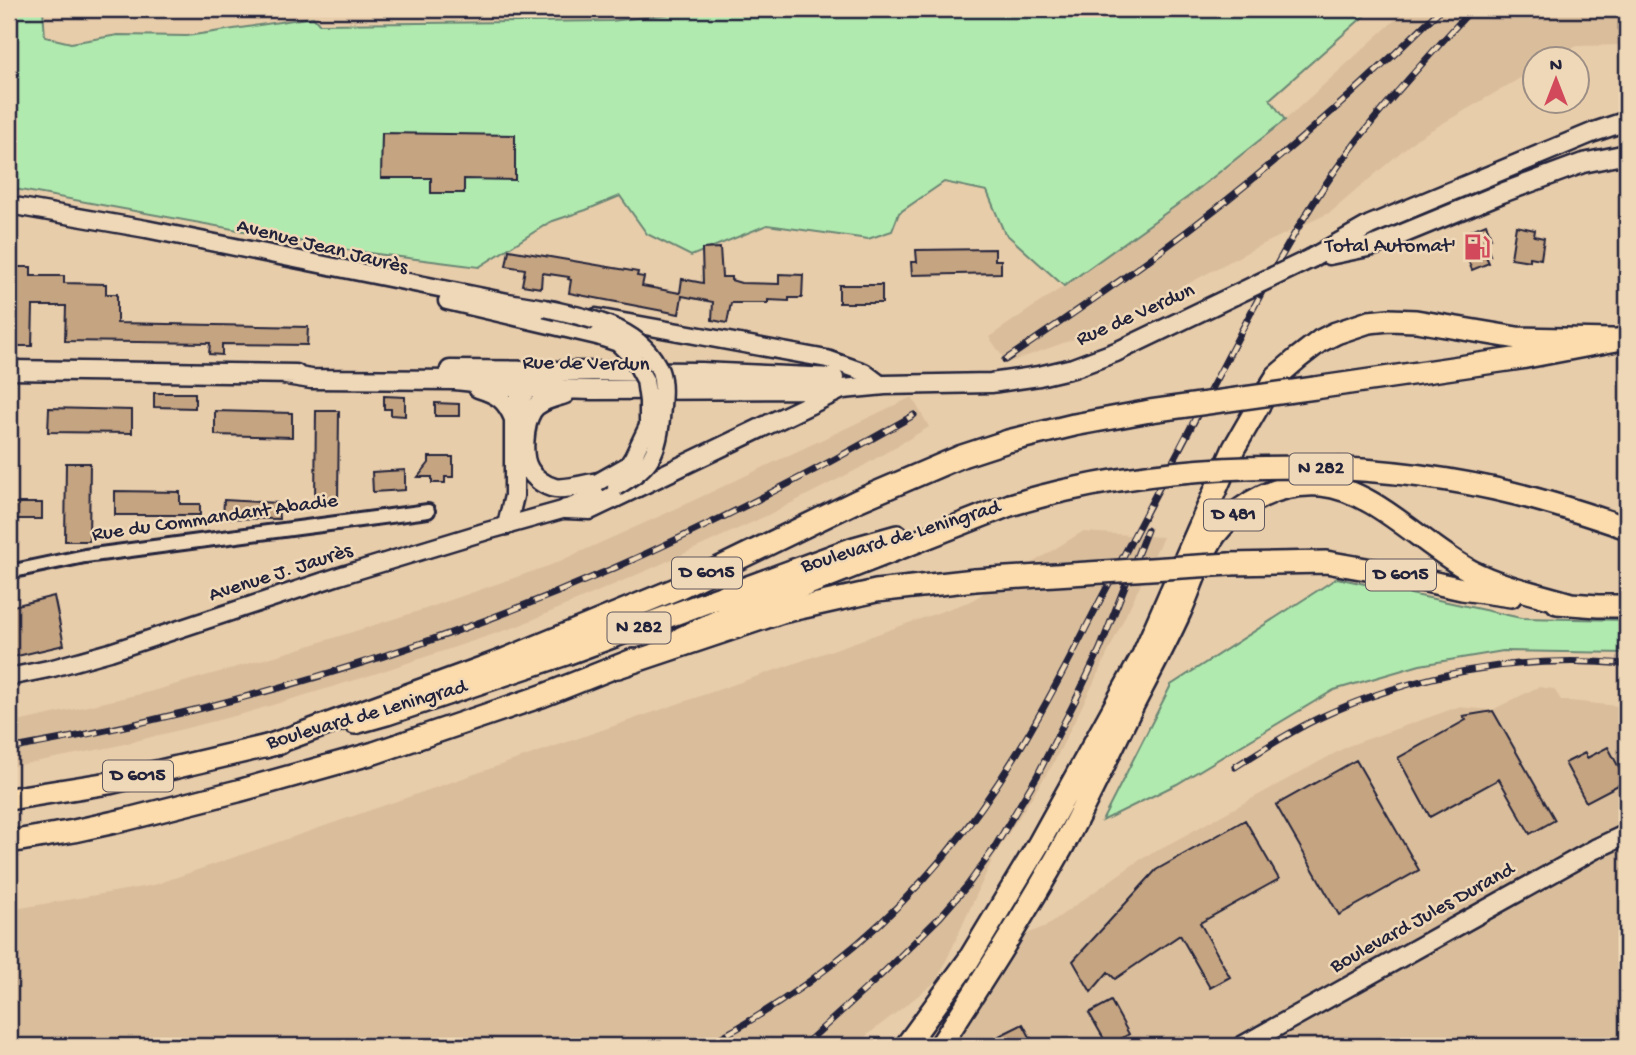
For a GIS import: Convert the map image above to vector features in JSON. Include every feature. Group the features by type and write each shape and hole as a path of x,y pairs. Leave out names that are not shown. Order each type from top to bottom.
{"main road":[{"name":"Rue de Verdun","path":"9,370 286,375 312,372 454,370 744,373 858,379 882,384 991,383 1039,376 1073,368 1116,352 1312,258 1370,225 1594,132 1627,121"},
{"name":"Rue de Verdun","path":"1312,258 1373,246 1573,167 1627,154"},
{"name":"D 481","path":"906,1046 968,961 1038,845 1143,655 1234,448 1277,376 1320,341 1369,322 1416,321 1517,338 1620,339"},
{"name":"D 6015","path":"265,747 506,659 676,589 857,501 962,456 1008,441 1150,411 1521,358 1620,339"},
{"path":"507,525 514,496 514,419 518,401 536,380 564,371"},
{"name":"Rue de Verdun","path":"286,375 311,379 455,380 529,388 592,390 843,389 882,384"},
{"path":"455,380 496,393 510,409 514,419"},
{"path":"566,509 590,510 843,389"},
{"path":"592,390 565,394 541,402 533,410 527,423 524,445 528,469 540,482 556,489 598,482"},
{"name":"N 282","path":"1010,505 1073,488 1177,473 1232,469 1326,469 1380,472 1494,489 1627,528"},
{"name":"D 481","path":"940,1046 1001,951 1062,847 1181,611 1204,553 1229,520 1250,502 1265,495 1304,485 1337,489 1380,508 1472,572 1571,604"},
{"name":"Boulevard de Leningrad","path":"9,799 109,782 265,747 387,714 553,659 855,548 1010,505"},
{"name":"Boulevard de Leningrad","path":"9,842 86,829 238,791 458,726 618,667 737,612 1010,505"},
{"name":"D 6015","path":"618,667 782,612 876,591 975,580 1230,564 1326,562 1462,589 1571,604 1627,606"},
{"name":"Boulevard Jules Durand","path":"1242,1046 1595,849 1627,834"}],"street":[{"path":"9,205 210,243"},
{"name":"Avenue Jean Jaurès","path":"210,243 545,308"},
{"name":"Avenue Jean Jaurès","path":"210,243 618,343 633,358 645,380 648,426 628,465 598,482"},
{"path":"545,308 827,359 864,372 882,384"},
{"name":"Avenue J. Jaurès","path":"9,677 110,652 339,576 566,509 616,487 640,472 647,465 658,441 663,395 661,372 651,355 620,330 605,323 545,308"},
{"path":"566,509 598,482"},
{"name":"Rue du Commandant Abadie","path":"9,572 85,556 428,511"}],"shaded area":[{"path":"1407,9 1627,9 1627,45 1520,46 1520,78 1416,139 1331,212 1255,248 1105,328 1007,363 989,337 1188,197 1285,120"},
{"path":"912,397 929,427 858,469 766,516 518,626 246,713 112,747 9,767 9,724 149,692 289,652 551,565"},
{"path":"1082,532 1163,537 1053,764 994,856 937,981 853,1046 9,1046 9,910 154,885 790,665 971,601"},
{"path":"1538,687 1554,689 1561,700 1627,707 1627,1046 898,1046 957,963 1046,926 1138,861 1348,746 1458,707 1492,710"}],"green space":[{"path":"9,9 43,9 45,37 71,43 118,35 187,36 313,17 319,24 611,21 713,9 1372,9 1270,99 1285,120 1188,197 1064,286 1004,232 987,191 944,182 899,213 892,231 868,239 767,225 691,256 647,234 620,196 550,222 479,267 353,251 9,188"},
{"path":"1337,578 1521,618 1627,620 1627,653 1503,651 1420,665 1334,690 1177,784 1102,821 1171,685"}],"building":[{"path":"382,133 515,135 515,180 464,179 464,193 431,193 431,178 381,178"},
{"path":"1486,224 1491,238 1485,241 1490,255 1485,254 1489,263 1472,270 1466,255 1470,254 1466,243 1473,240 1469,231"},
{"path":"1516,226 1535,230 1534,236 1544,238 1541,259 1530,257 1530,261 1511,258"},
{"path":"720,248 722,277 731,277 731,280 741,283 779,284 779,274 803,275 802,298 789,298 789,301 768,300 768,303 731,303 727,323 712,320 713,302 682,296 679,314 569,293 569,277 542,273 541,288 522,285 525,269 506,266 509,250 638,272 637,276 644,277 642,286 680,293 682,279 703,283 702,249"},
{"path":"995,249 995,260 1001,260 1001,273 912,275 911,262 917,262 916,250"},
{"path":"10,267 31,267 31,276 64,276 64,283 106,284 106,294 117,294 117,323 308,327 307,345 222,344 222,355 209,354 210,343 65,341 66,306 33,306 32,346 9,346"},
{"path":"839,285 882,285 882,303 839,303"},
{"path":"154,393 195,393 195,408 154,407"},
{"path":"384,396 405,397 405,416 391,415 391,409 384,409"},
{"path":"435,403 459,404 459,416 435,416"},
{"path":"49,408 132,410 132,433 48,432"},
{"path":"215,411 292,413 292,437 215,435"},
{"path":"316,411 339,411 338,501 315,500"},
{"path":"429,457 453,457 453,477 445,477 445,483 432,483 432,477 418,477 429,463"},
{"path":"66,463 90,463 89,541 65,541"},
{"path":"405,470 405,490 373,492 372,472"},
{"path":"115,491 180,492 180,504 200,504 200,515 115,515"},
{"path":"224,500 278,503 279,519 223,518"},
{"path":"9,503 42,503 42,519 9,519"},
{"path":"54,596 64,645 9,658 9,607"},
{"path":"1493,711 1555,820 1530,834 1499,779 1430,817 1398,758 1466,720 1463,716"},
{"path":"1608,747 1626,781 1586,802 1565,763 1585,753 1587,758"},
{"path":"1356,760 1419,870 1339,915 1276,805"},
{"path":"1245,820 1279,879 1200,923 1230,977 1210,988 1180,935 1115,979 1108,972 1091,992 1073,961 1156,870"},
{"path":"1111,1001 1129,1034 1108,1046 1089,1013"},
{"path":"1023,1024 1035,1046 981,1046 1003,1034"}],"railway":[{"path":"1005,360 1136,269 1229,198 1338,106 1441,9"},
{"path":"705,1046 804,986 864,938 919,884 967,827 1007,769 1043,708 1300,224 1331,176 1369,126 1472,9"},
{"path":"9,749 163,718 240,698 316,677 466,628 612,569 727,515 914,415"},
{"path":"803,1046 940,917 993,850 1037,776 1078,695 1100,649 1147,530"},
{"path":"1235,767 1319,718 1355,702 1431,679 1508,665 1548,662 1627,664"}],"place":[{"name":"Total Automat'","path":"1477,247"}]}
